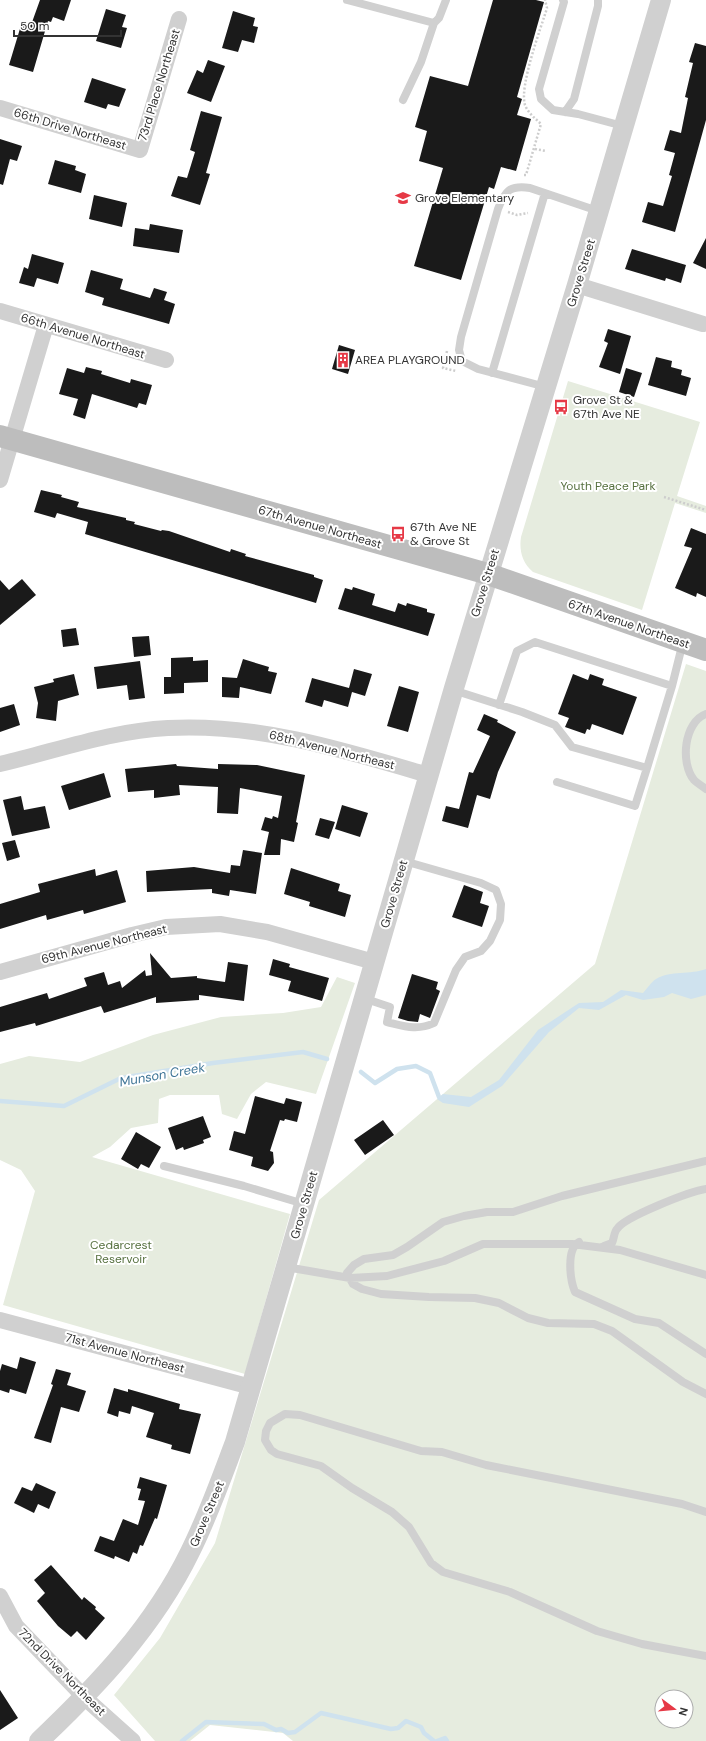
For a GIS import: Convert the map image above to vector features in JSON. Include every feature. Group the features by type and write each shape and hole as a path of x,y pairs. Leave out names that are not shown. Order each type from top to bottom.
{"main road":[{"name":"67th Avenue Northeast","path":"6,438 488,574 706,650"}],"street":[{"name":"Grove Street","path":"39,1741 85,1698 126,1652 160,1604 190,1553 214,1500 235,1442 453,690 577,285 661,0"},
{"name":"73rd Place Northeast","path":"140,150 179,19"},
{"name":"66th Drive Northeast","path":"0,108 140,150"},
{"path":"577,285 703,324"},
{"name":"66th Avenue Northeast","path":"0,311 166,360"},
{"path":"0,480 6,438 46,325"},
{"name":"68th Avenue Northeast","path":"0,764 102,737 167,728 212,728 262,732 336,748 428,775"},
{"name":"69th Avenue Northeast","path":"0,972 166,927 220,924 267,932 374,962"},
{"name":"71st Avenue Northeast","path":"0,1320 251,1387"},
{"name":"72nd Drive Northeast","path":"0,1596 16,1626 85,1698 133,1741"}],"lane":[{"path":"347,0 434,23"},
{"path":"403,100 421,62 434,23 439,18 446,0"},
{"path":"565,112 574,99 598,6 598,0"},
{"path":"564,1 539,89 541,99 553,110 578,114 624,127"},
{"path":"546,386 469,366 462,361 459,350 461,337 498,209 503,196 509,190 518,186 545,193 599,211"},
{"path":"492,373 545,193"},
{"path":"499,705 517,652 535,642 672,686"},
{"path":"558,782 635,806 672,686 683,642"},
{"path":"453,690 555,726 572,747 647,768"},
{"path":"706,714 701,716 692,724 686,747 689,769 693,779 706,789"},
{"path":"363,998 390,1007 387,1022 411,1028 425,1028 434,1023 456,970 466,957 481,950 490,941 500,920 501,904 496,890 481,882 403,861"},
{"path":"706,1161 562,1196 513,1212 487,1212 443,1222 393,1255 364,1259 354,1265 347,1273 354,1284 362,1289 382,1294 475,1298 499,1303 528,1318 548,1323 594,1324 612,1331 672,1374 706,1394"},
{"path":"164,1166 244,1186 304,1204"},
{"path":"706,1189 691,1192 629,1219 617,1228 612,1243 607,1246 578,1242 571,1254 570,1263 571,1283 575,1292 635,1319 659,1323 706,1354"},
{"path":"286,1267 350,1278 387,1276 444,1261 483,1244 575,1245 620,1250 706,1275"},
{"path":"706,1512 682,1504 486,1465 442,1452 421,1451 300,1415 285,1414 275,1419 266,1431 265,1440 271,1450 277,1454 321,1466 352,1488 392,1512 409,1527 431,1563 443,1572 510,1592 597,1631 642,1644 706,1656"}],"path":[{"path":"534,149 546,152"},
{"path":"498,209 517,215 540,210"},
{"path":"664,497 706,510"}],"green space":[{"name":"Youth Peace Park","path":"568,381 700,422 677,496 706,506 706,513 675,503 642,610 533,572 526,565 522,556 520,547 521,537"},
{"path":"686,664 706,671 706,1741 293,1741 283,1733 210,1725 190,1741 155,1741 114,1695 160,1638 215,1543 319,1200 595,964"},
{"name":"Cedarcrest Reservoir","path":"337,977 355,983 316,1094 266,1082 251,1094 237,1119 222,1114 219,1095 170,1095 159,1099 158,1123 131,1128 110,1147 92,1157 290,1214 245,1374 3,1305 35,1191 21,1170 0,1160 0,1064 29,1056 80,1062 153,1035 221,1017 283,1013 321,1007"}],"water":[{"path":"706,969 706,995 691,999 672,993 664,997 643,1000 626,995 599,1010 579,1008 549,1032 502,1086 469,1107 443,1103 437,1099 443,1094 471,1097 499,1080 538,1030 579,1003 603,1002 621,990 643,993 654,980 662,976"}],"building":[{"path":"40,0 71,0 64,21 53,17 51,22 48,21 33,72 9,65 22,22 31,25"},
{"path":"493,0 536,0 544,2 517,97 522,99 517,115 531,119 516,171 501,167 494,189 489,187 461,280 414,266 443,168 419,161 427,131 415,127 430,76 468,86"},
{"path":"106,9 126,15 122,27 127,28 121,48 96,41"},
{"path":"233,11 255,18 253,26 258,27 254,43 242,40 238,52 222,48"},
{"path":"695,43 706,46 706,120 675,232 642,222 648,202 663,206 672,176 669,175 675,153 664,150 670,130 681,133 688,98 685,97 693,63 689,62"},
{"path":"208,60 225,66 211,102 187,93 197,70 203,73"},
{"path":"92,78 126,89 119,107 108,104 106,109 84,102"},
{"path":"201,111 222,117 206,173 210,174 200,205 171,196 178,176 187,178 195,152 190,150"},
{"path":"0,139 22,146 17,161 10,159 3,185 0,184"},
{"path":"55,160 76,166 75,170 86,174 81,193 48,184"},
{"path":"94,195 127,203 122,227 89,219"},
{"path":"150,224 183,230 179,253 133,246 135,228 149,230"},
{"path":"706,238 706,269 693,263"},
{"path":"632,249 686,265 681,283 666,278 665,281 625,269"},
{"path":"32,254 64,263 58,284 37,278 34,287 19,283 24,267 28,269"},
{"path":"91,270 123,279 120,289 150,298 154,288 167,292 164,300 175,304 169,324 102,305 104,298 85,292"},
{"path":"608,329 631,336 620,374 599,367 608,343 604,341"},
{"name":"AREA PLAYGROUND","path":"339,345 355,350 348,374 332,369"},
{"path":"656,357 672,361 671,367 682,370 681,375 691,378 686,396 648,385"},
{"path":"86,367 102,371 101,374 130,383 131,379 152,385 146,405 139,403 137,408 92,394 85,419 73,415 78,399 59,394 67,368 84,373"},
{"path":"626,368 642,373 634,397 619,392"},
{"path":"41,490 62,495 61,497 79,502 77,507 126,518 126,520 135,522 134,524 161,531 169,531 230,552 231,549 246,554 245,556 314,575 314,577 323,580 316,603 85,534 88,522 57,513 55,518 34,512"},
{"path":"691,528 706,534 706,597 697,593 696,597 675,588 692,548 684,546"},
{"path":"22,579 36,595 0,625 0,580 9,590"},
{"path":"353,587 375,594 372,605 395,612 398,603 406,606 407,603 427,609 427,612 435,614 428,636 338,609 345,588 352,590"},
{"path":"76,628 79,645 63,647 61,630"},
{"path":"149,636 151,655 134,657 132,637"},
{"path":"193,657 193,661 208,660 208,682 184,683 184,693 164,694 164,677 171,677 171,658"},
{"path":"243,659 269,667 268,671 277,673 271,694 240,687 239,698 222,697 222,677 237,678"},
{"path":"140,661 145,698 129,700 127,685 97,689 94,667"},
{"path":"354,669 372,674 365,696 352,692 348,707 324,700 322,707 305,702 312,678 349,688"},
{"path":"74,674 79,695 58,701 56,721 36,718 38,703 34,687 54,682 53,679"},
{"path":"573,674 588,680 590,674 604,679 602,685 637,697 623,735 592,724 590,730 587,729 585,734 565,727 569,718 558,714"},
{"path":"399,686 419,692 408,732 387,726"},
{"path":"14,704 20,725 0,732 0,708"},
{"path":"484,714 498,720 497,722 516,732 498,772 490,799 477,795 468,828 442,821 446,806 459,809 469,772 473,773 490,736 477,730"},
{"path":"176,764 177,766 218,769 218,764 257,765 305,775 296,822 298,823 294,842 281,839 280,855 264,855 269,832 261,830 265,817 272,819 273,816 278,818 282,796 240,788 238,814 217,813 218,787 179,785 180,795 154,798 154,790 128,792 125,769"},
{"path":"104,773 111,797 69,810 61,786"},
{"path":"21,796 24,810 45,806 50,828 12,836 3,800"},
{"path":"342,805 368,813 360,837 335,829"},
{"path":"320,818 335,822 329,839 315,835"},
{"path":"15,840 20,857 7,861 2,843"},
{"path":"243,850 262,853 256,894 230,890 229,896 212,893 212,889 147,892 146,871 194,867 230,873 231,865 240,866"},
{"path":"291,868 340,884 338,891 351,895 345,917 309,906 310,902 284,894"},
{"path":"95,869 96,876 117,870 126,902 84,914 83,910 47,920 46,915 0,929 0,904 40,892 38,884"},
{"path":"464,885 483,892 480,903 489,906 482,927 452,917"},
{"path":"150,953 171,978 197,976 197,978 225,982 228,962 248,965 244,1001 199,995 199,1000 156,1003 156,997 104,1013 101,1006 36,1026 35,1023 0,1032 0,1007 47,993 49,999 87,986 84,978 104,972 108,985 120,981 122,988 145,970 146,976 152,975"},
{"path":"273,959 290,964 289,967 329,978 322,1001 288,991 291,981 269,975"},
{"path":"412,974 438,982 436,989 440,991 430,1018 420,1014 418,1022 398,1018"},
{"path":"255,1096 284,1104 286,1098 302,1102 297,1122 285,1119 284,1121 280,1120 270,1151 273,1152 274,1163 268,1171 251,1166 253,1157 229,1150 234,1131 245,1134"},
{"path":"203,1116 211,1137 203,1140 204,1143 184,1150 183,1147 176,1150 168,1128"},
{"path":"383,1120 394,1135 365,1155 354,1140"},
{"path":"136,1132 161,1147 149,1168 141,1164 138,1169 121,1159"},
{"path":"20,1357 36,1362 26,1394 10,1389 9,1393 0,1390 0,1371 2,1364 17,1369"},
{"path":"56,1369 71,1373 67,1385 86,1391 79,1412 61,1407 51,1443 34,1438 53,1385 51,1384"},
{"path":"114,1388 128,1392 128,1389 180,1404 179,1409 201,1414 190,1454 171,1449 172,1445 146,1437 154,1413 132,1406 130,1414 119,1411 118,1417 107,1413"},
{"path":"140,1477 167,1485 157,1519 155,1518 143,1546 140,1545 137,1554 133,1552 129,1562 115,1556 114,1559 94,1551 100,1536 114,1541 123,1519 138,1525 145,1501 138,1500 141,1489 137,1488"},
{"path":"36,1483 56,1492 49,1509 38,1504 34,1513 14,1503 22,1487 32,1491"},
{"path":"51,1565 82,1600 84,1597 96,1607 95,1609 105,1618 86,1640 77,1631 71,1637 58,1626 37,1601 45,1593 34,1580"},
{"path":"0,1690 18,1718 0,1730"}],"waterway":[{"name":"Munson Creek","path":"0,1101 64,1106 121,1078 213,1063 303,1052 327,1059"},
{"name":"Munson Creek","path":"361,1072 375,1083 397,1069 416,1066 430,1073 439,1097 443,1100"},
{"path":"182,1741 206,1722 264,1724 276,1730 281,1729 288,1733 295,1732 321,1713 391,1729 398,1728 406,1721 421,1727 424,1733 434,1741"},
{"path":"437,1741 445,1738 447,1741"}],"place":[{"name":"Grove Elementary","path":"403,198"},
{"name":"AREA PLAYGROUND","path":"343,360"},
{"name":"Grove St & 67th Ave NE","path":"561,407"},
{"name":"67th Ave NE & Grove St","path":"398,534"}]}
